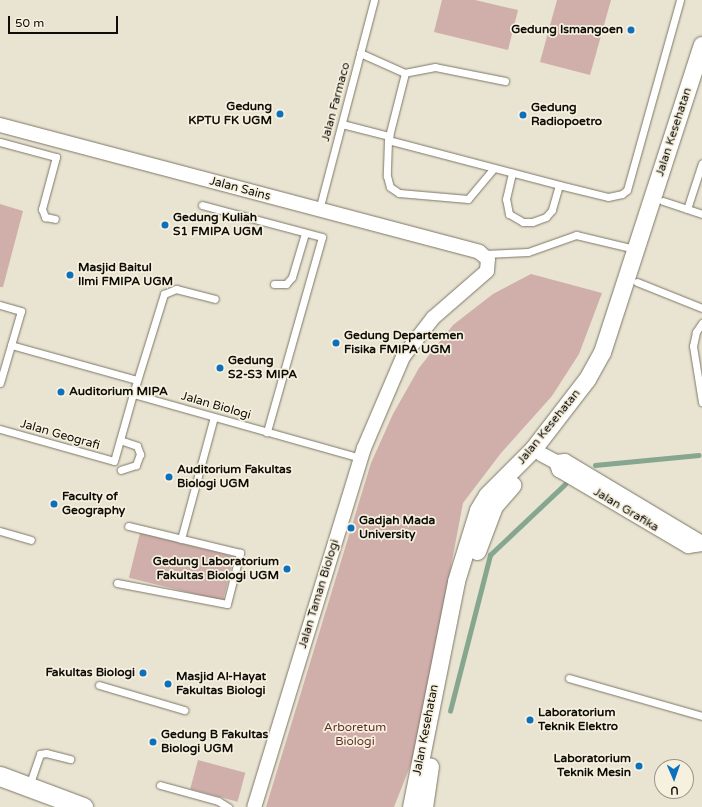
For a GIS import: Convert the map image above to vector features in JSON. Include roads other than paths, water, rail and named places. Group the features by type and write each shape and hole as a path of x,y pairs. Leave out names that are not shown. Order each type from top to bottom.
{"main road":[{"path":"0,776 29,786 62,803 83,807"}],"street":[{"name":"Jalan Kesehatan","path":"424,807 433,750 467,580 494,506 537,451 602,375 637,282 658,200 702,45"},
{"name":"Jalan Kesehatan","path":"411,807 456,581 478,510 487,495 537,451 598,361 637,250 658,200 702,78"},
{"name":"Jalan Sains","path":"0,125 479,252"},
{"name":"Jalan Taman Biologi","path":"254,807 360,458 403,357 433,318 483,275 488,268 489,262 479,252"},
{"name":"Jalan Grafika","path":"537,451 556,462 565,461 570,470 586,480 702,544"}],"lane":[{"name":"Jalan Farmaco","path":"319,210 374,0"},
{"path":"342,124 512,173 608,197 627,190 680,0"},
{"path":"360,53 405,73 435,67 505,81"},
{"path":"405,73 388,138 387,176 390,187 399,193 468,199 494,168"},
{"path":"0,142 56,157 42,209 45,217 55,219"},
{"path":"687,209 702,163"},
{"path":"512,173 506,207 509,214 523,222 532,222 546,217 552,210 559,185"},
{"path":"658,200 702,214"},
{"path":"202,205 322,237 267,432"},
{"path":"274,284 286,284 292,277 305,232"},
{"path":"479,252 495,255 523,253 576,235 637,250"},
{"path":"637,282 702,308"},
{"path":"122,470 136,465 140,454 137,446 120,440 164,294 176,289 215,299"},
{"path":"0,305 20,311 0,383"},
{"path":"702,322 696,332 693,346 702,402"},
{"path":"11,345 137,380"},
{"name":"Jalan Biologi","path":"133,394 360,458"},
{"path":"181,539 214,417"},
{"name":"Jalan Geografi","path":"0,429 114,461 120,440"},
{"path":"117,583 227,604 240,553 128,526"},
{"path":"0,531 32,540"},
{"path":"569,678 702,716"},
{"path":"99,685 184,710"},
{"path":"29,786 40,754 46,752 70,759"},
{"path":"160,785 218,801 228,807"}],"waterway":[{"path":"595,465 699,455"},
{"path":"450,711 490,555 565,484"}],"place":[{"name":"Gedung Ismangoen","path":"631,30"},
{"name":"Gedung KPTU FK UGM","path":"280,114"},
{"name":"Gedung Radiopoetro","path":"523,115"},
{"name":"Gedung Kuliah S1 FMIPA UGM","path":"165,225"},
{"name":"Masjid Baitul Ilmi FMIPA UGM","path":"70,275"},
{"name":"Gedung Departemen Fisika FMIPA UGM","path":"336,343"},
{"name":"Gedung S2-S3 MIPA","path":"220,368"},
{"name":"Auditorium MIPA","path":"61,392"},
{"name":"Auditorium Fakultas Biologi UGM","path":"169,477"},
{"name":"Faculty of Geography","path":"54,504"},
{"name":"Gadjah Mada University","path":"351,528"},
{"name":"Gedung Laboratorium Fakultas Biologi UGM","path":"287,569"},
{"name":"Fakultas Biologi","path":"143,673"},
{"name":"Masjid Al-Hayat Fakultas Biologi","path":"168,684"},
{"name":"Laboratorium Teknik Elektro","path":"530,720"},
{"name":"Gedung B Fakultas Biologi UGM","path":"153,742"},
{"name":"Laboratorium Teknik Mesin","path":"639,766"}],"park label":[{"name":"Arboretum Biologi","path":"355,735"}]}
